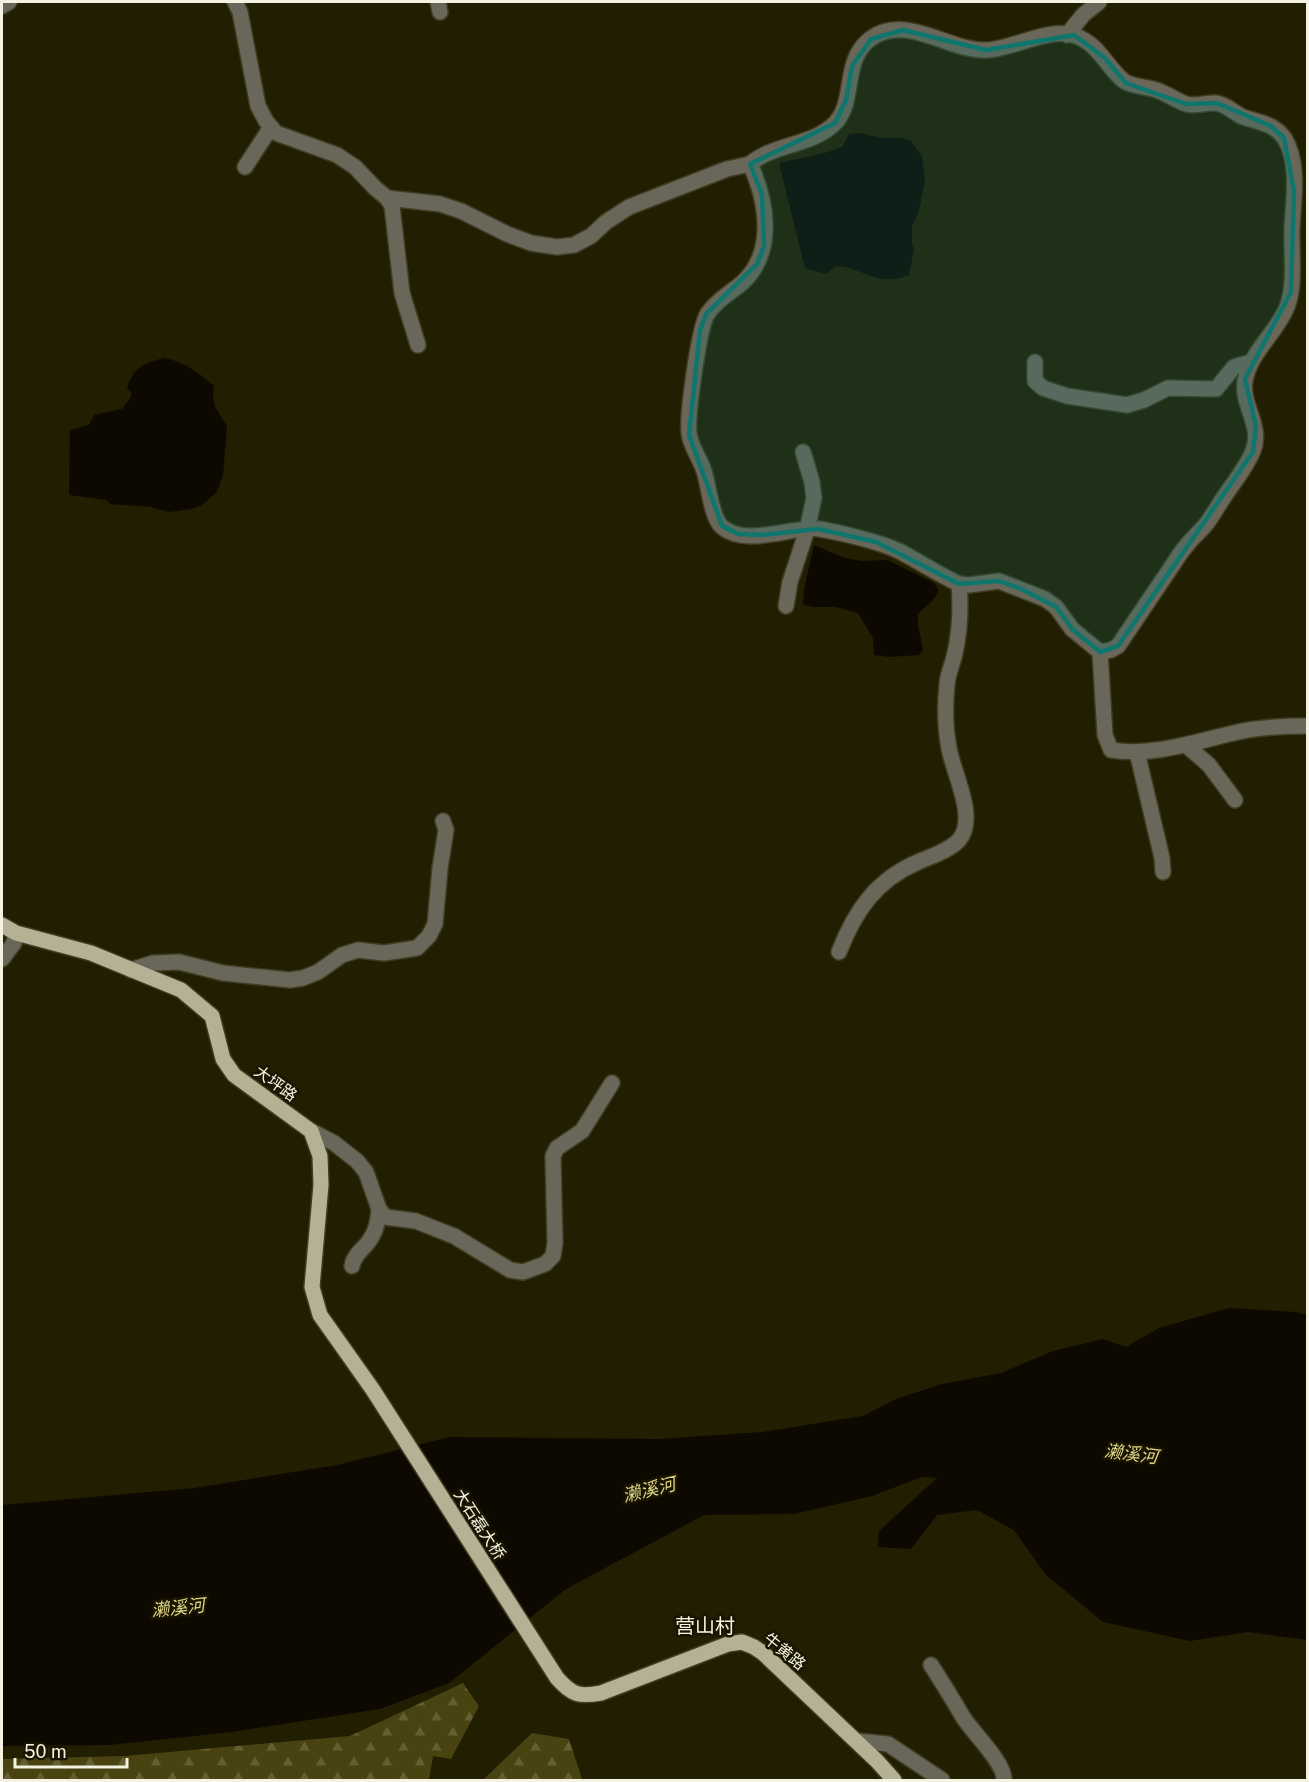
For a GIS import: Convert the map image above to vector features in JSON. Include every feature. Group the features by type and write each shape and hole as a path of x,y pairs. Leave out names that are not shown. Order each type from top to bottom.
{"main road":[{"name":"大坪路","path":"2,925 16,933 91,953 181,990 212,1016 223,1059 234,1075 311,1131"},
{"name":"大石磊大桥","path":"311,1131 320,1156 321,1185 312,1287 320,1315 373,1390 557,1678"},
{"name":"牛黄路","path":"557,1678 568,1691 585,1696 617,1688 728,1644 742,1642 763,1653 894,1780"}],"street":[{"path":"2,6 9,2"},
{"path":"235,2 240,12 258,106 271,127 289,138 337,155 355,167 387,198 392,206 402,293 418,345"},
{"path":"1067,34 1083,15 1099,2"},
{"path":"387,198 450,207 531,243 557,247 574,245 591,236 606,222 638,203 727,169 750,164 760,156 823,132 835,123 841,114 852,66 860,51 870,39 884,33 903,30 917,32 964,48 986,50 1059,34 1074,35 1090,44 1126,83 1160,91 1186,104 1218,103 1241,116 1271,126 1284,138 1290,154 1294,190 1291,292 1286,309 1251,362 1245,379 1244,389 1256,426 1253,452 1244,470 1208,522 1186,545 1118,646 1100,652"},
{"path":"245,167 271,127"},
{"path":"750,164 762,195 764,246 757,264 743,282 706,314 700,330 688,417 689,435 704,469 713,510 722,526 738,534 762,535 818,529 876,543 898,551 959,584 999,581 1045,599 1056,607 1072,629 1100,652 1105,735 1111,750 1137,752 1186,745 1240,732 1280,726 1308,726"},
{"path":"1035,362 1035,381 1043,388 1066,396 1127,405 1144,400 1168,388 1216,389 1234,367 1251,362"},
{"path":"786,606 790,582 807,530 814,498 803,452"},
{"path":"839,952 861,906 877,889 897,873 954,844 959,840 964,828 965,804 948,747 947,716 947,681 956,652 962,609 959,584"},
{"path":"1186,745 1209,765 1234,800"},
{"path":"1137,752 1162,858 1163,872"},
{"path":"131,970 153,963 179,962 223,973 290,980 318,972 342,955 358,950 384,953 417,948 429,936 435,924 446,830 443,821"},
{"path":"2,958 14,943 16,933"},
{"path":"311,1131 334,1143 357,1161 366,1172 379,1209 385,1217 416,1221 454,1236 510,1270 522,1272 545,1264 553,1256 555,1243 553,1156 557,1148 582,1131 612,1083"},
{"path":"352,1266 354,1257 371,1240 375,1232 379,1209"},
{"path":"931,1665 964,1718 995,1759 1004,1780"},
{"path":"856,1741 888,1744 942,1780"}],"highlighted area":[{"path":"903,30 986,50 1074,35 1104,57 1126,83 1186,104 1217,103 1271,126 1284,138 1294,191 1291,292 1245,379 1256,426 1253,452 1118,646 1100,652 1072,629 1056,607 1021,589 999,581 959,584 876,542 818,529 762,535 738,534 722,526 689,435 700,330 706,314 757,264 764,246 762,195 750,164 835,123 846,100 852,66 871,39"}],"green space":[{"path":"463,1683 479,1706 451,1759 433,1756 429,1780 2,1780 2,1759 125,1756 350,1736"},
{"path":"532,1733 569,1739 582,1779 696,1780 483,1780"}],"water":[{"path":"859,133 881,138 903,138 911,141 922,156 925,180 919,211 912,226 914,249 909,275 887,279 845,267 835,266 826,274 805,268 779,163 842,147 849,134"},
{"path":"164,358 191,368 214,386 215,407 227,426 223,476 216,493 202,505 192,509 169,512 150,507 110,504 107,500 69,495 70,430 89,425 94,415 122,409 131,397 131,392 127,388 136,371 146,364"},
{"path":"814,545 845,558 861,561 888,560 934,583 939,591 918,614 923,650 919,655 889,657 874,655 873,638 858,613 836,607 812,607 803,604"},
{"name":"濑溪河","path":"1229,1308 1296,1312 1307,1315 1307,1640 1248,1632 1190,1641 1103,1622 1045,1574 1014,1530 977,1510 937,1515 911,1549 878,1547 879,1531 937,1478 922,1477 872,1496 794,1514 704,1515 566,1589 449,1683 380,1709 232,1732 109,1745 2,1746 2,1505 194,1488 337,1465 450,1437 659,1439 762,1432 863,1416 896,1399 942,1384 1001,1373 1053,1351 1103,1339 1126,1347 1159,1328"}],"district":[{"name":"营山村","path":"705,1626"}]}
